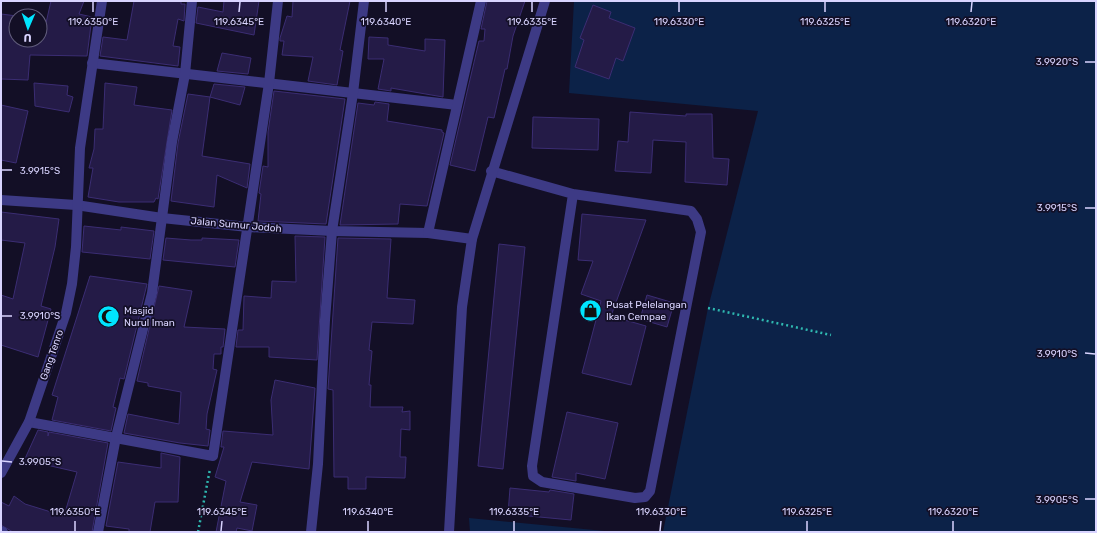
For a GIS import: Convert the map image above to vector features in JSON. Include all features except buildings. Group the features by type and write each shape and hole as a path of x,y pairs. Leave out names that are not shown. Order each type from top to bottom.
{"street":[{"name":"Gang Tenro","path":"1,473 29,422 66,313 72,284 76,247 76,205 80,148 102,1"},
{"path":"98,532 116,437 148,315 172,142 185,74 192,1"},
{"path":"29,422 213,456 269,83 278,1"},
{"path":"310,532 318,464 323,344 332,231 364,1"},
{"path":"428,233 481,1"},
{"path":"449,532 462,307 472,239 491,172 545,1"},
{"path":"92,62 352,94 457,105"},
{"path":"491,172 573,194 691,211 700,225 701,232 650,491 645,498 635,498 542,482 533,476 532,466 573,194"},
{"name":"Jalan Sumur Jodoh","path":"1,200 76,205 162,218 248,226 332,231 428,233 472,239"}],"path":[{"path":"708,308 831,335"},
{"path":"198,532 213,456"}],"water":[{"path":"574,1 1096,1 1096,532 663,532 708,308 758,111 569,93"},
{"path":"469,518 615,532 470,532"}],"place":[{"name":"Pusat Pelelangan Ikan Cempae","path":"591,311"},
{"name":"Masjid Nurul Iman","path":"109,317"}]}
